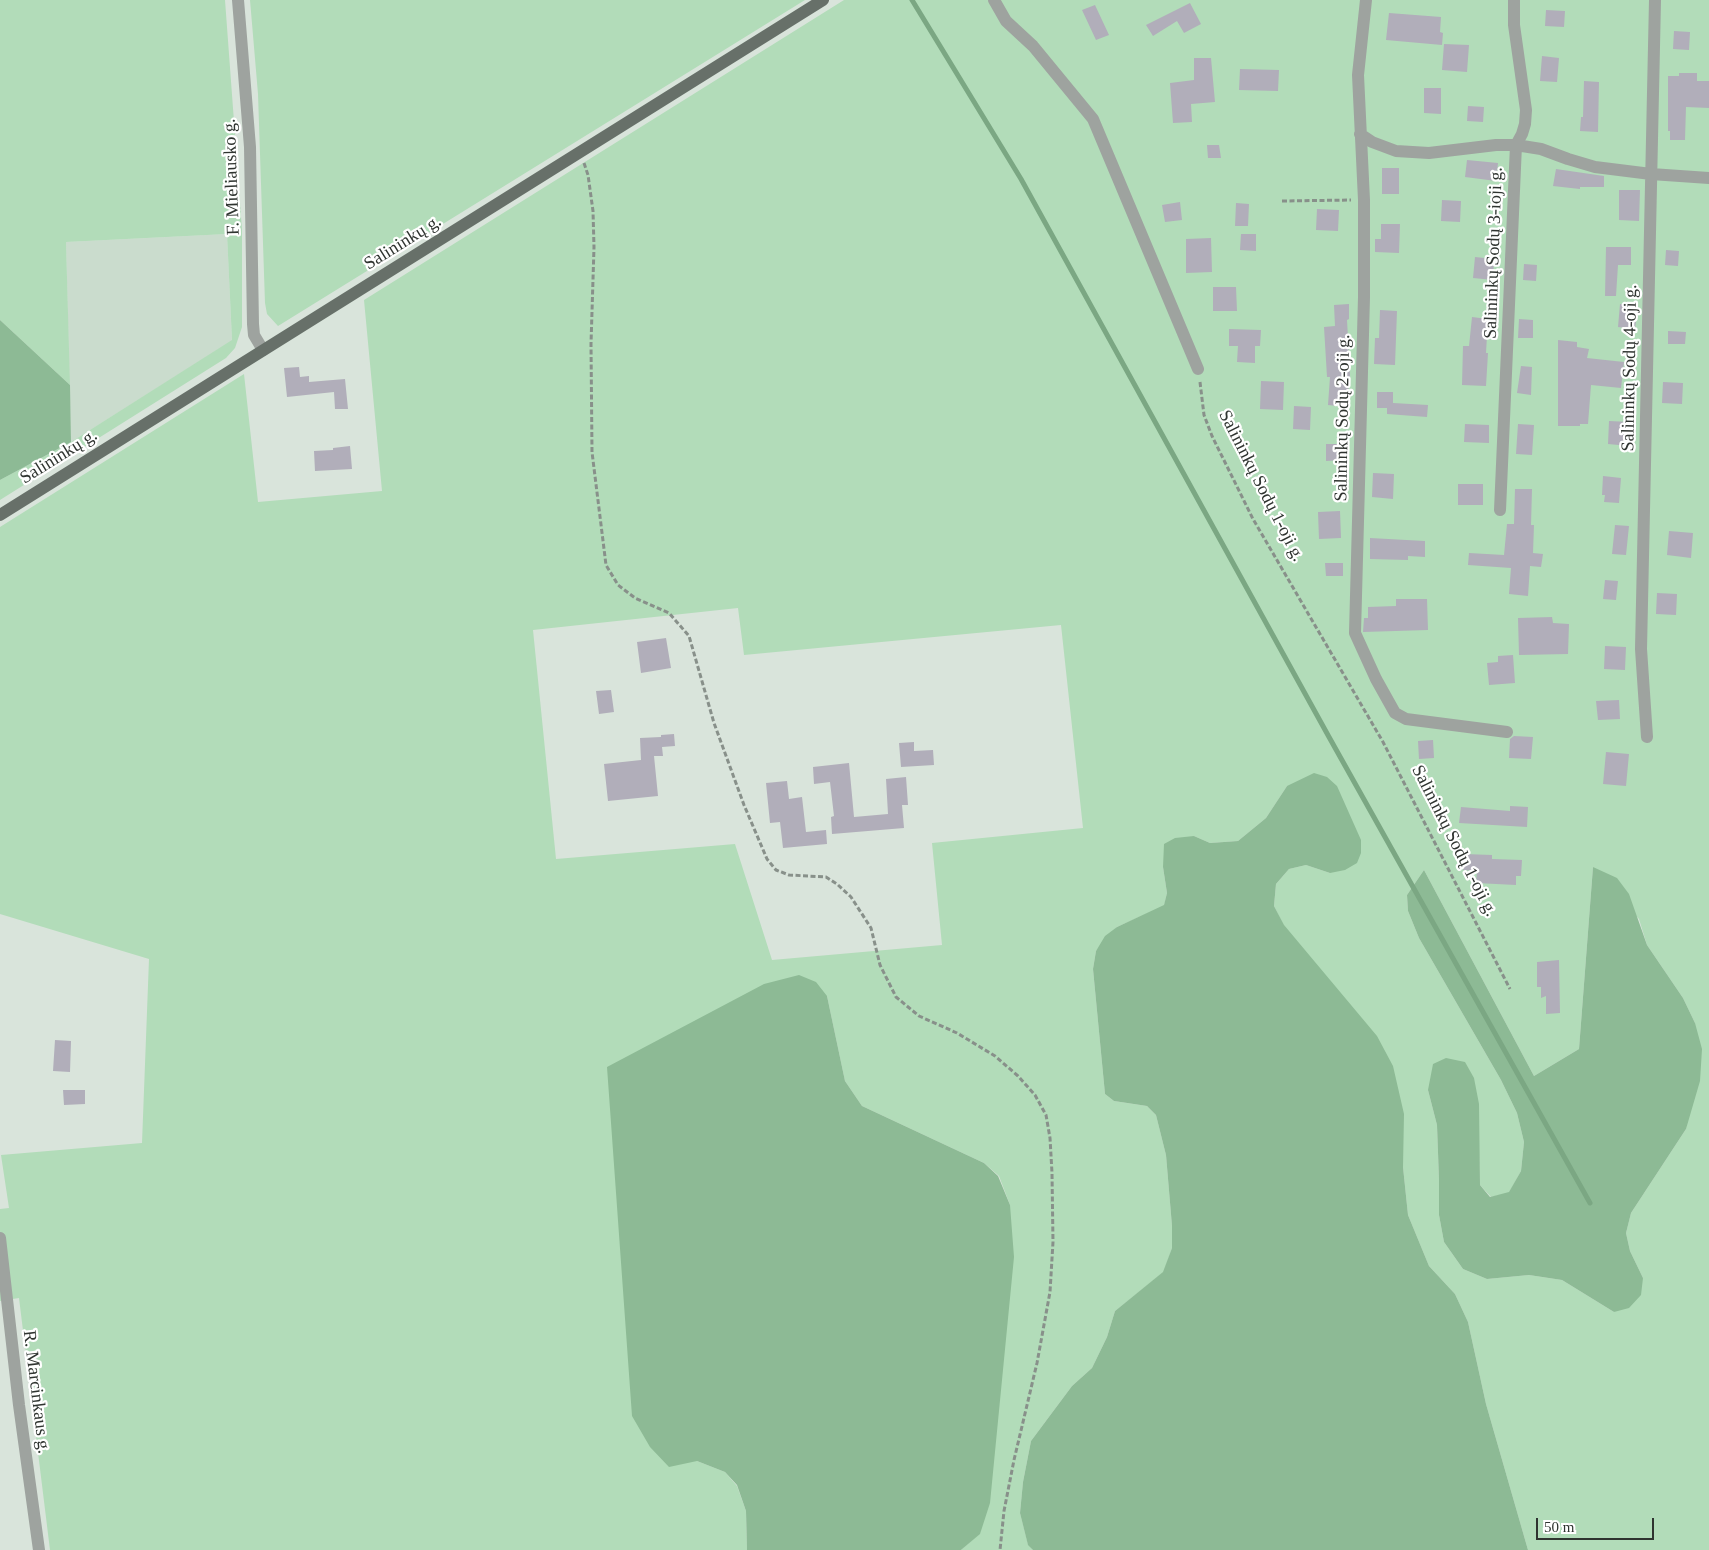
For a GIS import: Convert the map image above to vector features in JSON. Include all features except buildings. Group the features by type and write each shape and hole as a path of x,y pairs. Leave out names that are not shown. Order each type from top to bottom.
{"main road":[{"name":"Salininkų g.","path":"0,515 823,0"}],"street":[{"name":"F. Mieliausko g.","path":"238,0 250,147 253,324 254,335 263,350"},
{"path":"994,0 1006,21 1033,46 1093,119 1198,369"},
{"name":"Salininkų Sodų 2-oji g.","path":"1366,0 1358,75 1364,200 1364,297 1356,632 1376,679 1396,713 1406,719 1507,732"},
{"name":"Salininkų Sodų 3-ioji g.","path":"1500,510 1516,145 1525,124 1526,110 1514,25 1514,0"},
{"name":"Salininkų Sodų 4-oji g.","path":"1647,737 1642,649 1655,0"},
{"path":"1360,134 1384,148 1396,151 1429,153 1496,145 1516,145 1541,149 1595,167 1651,174 1709,178"},
{"name":"R. Marcinkaus g.","path":"0,1238 19,1405 39,1550"}],"path":[{"path":"581,153 588,175 594,211 591,344 592,452 606,565 618,585 634,598 669,613 689,636 714,723 744,806 767,859 776,870 789,875 826,877 838,884 851,897 871,928 880,965 896,997 920,1016 957,1033 995,1056 1018,1076 1035,1095 1046,1115 1050,1138 1052,1183 1053,1242 1050,1292 1037,1363 1004,1511 1000,1550"},
{"path":"1282,201 1364,200"},
{"name":"Salininkų Sodų 1-oji g.","path":"1198,369 1204,415 1224,461 1253,519 1383,742 1510,989"}],"shaded area":[{"path":"227,234 232,341 71,442 66,242"}],"green space":[{"path":"0,0 225,0 242,230 242,327 235,348 226,358 0,500 0,480 71,442 232,340 227,234 66,242 70,385 0,320"},
{"path":"250,0 805,0 278,326 267,314 265,303 258,94"},
{"path":"844,0 1709,0 1709,1550 1528,1550 1486,1404 1468,1322 1455,1294 1429,1266 1408,1215 1403,1167 1274,906 1276,884 1289,869 1306,865 1330,873 1287,786 1266,818 1238,841 1210,843 1194,836 1163,867 1167,893 1164,906 1117,927 1096,951 1093,969 1105,1094 1114,1101 1147,1106 1156,1115 1166,1155 1172,1248 1164,1272 1115,1311 1107,1337 1092,1368 1072,1386 1031,1441 1023,1482 1020,1513 1028,1544 1033,1550 961,1550 980,1533 1010,1205 999,1176 984,1163 862,1106 845,1081 827,996 697,1461 725,1472 737,1486 746,1511 747,1550 50,1550 19,1298 0,1301 0,1209 9,1208 1,1155 142,1143 149,959 0,914 0,527 244,374 258,502 382,491 364,300","holes":["738,608 744,655 1061,625 1083,828 932,843 942,945 772,960 735,844 556,859 533,630","1593,867 1639,919 1647,945 1683,998 1695,1023 1686,1129 1631,1213 1626,1233 1630,1251 1643,1278 1614,1312 1562,1280 1529,1275 1487,1279 1463,1269 1444,1242 1439,1215 1437,1125 1428,1090 1479,1154 1480,1185 1491,1197 1509,1193 1521,1171 1524,1142 1517,1113 1501,1080 1419,938 1408,911 1407,895 1424,870 1534,1076 1579,1049"]},
{"path":"0,320 70,385 71,442 0,480"},
{"path":"1314,773 1327,777 1337,786 1361,840 1361,853 1357,863 1345,870 1330,873 1306,865 1289,869 1276,884 1274,906 1284,925 1377,1036 1393,1066 1404,1114 1403,1167 1408,1215 1429,1266 1455,1294 1468,1322 1486,1404 1528,1550 1033,1550 1028,1545 1020,1513 1023,1482 1031,1441 1072,1386 1092,1368 1107,1337 1115,1311 1163,1272 1172,1248 1166,1155 1156,1115 1147,1106 1114,1101 1105,1094 1093,969 1096,951 1105,936 1117,927 1164,905 1167,893 1163,867 1164,844 1175,838 1194,836 1210,843 1238,841 1266,818 1287,786"},
{"path":"1593,867 1617,878 1629,894 1647,945 1683,998 1695,1023 1702,1049 1700,1081 1686,1129 1631,1213 1626,1233 1630,1251 1643,1278 1641,1295 1629,1308 1614,1312 1562,1280 1529,1275 1487,1279 1463,1269 1444,1242 1439,1215 1437,1125 1428,1090 1433,1064 1446,1058 1465,1062 1474,1078 1479,1104 1480,1185 1490,1197 1509,1192 1521,1171 1524,1142 1517,1113 1501,1080 1419,938 1408,911 1407,895 1424,870 1534,1076 1579,1049"},
{"path":"799,975 816,982 827,996 845,1081 862,1106 984,1163 998,1176 1010,1205 1014,1257 990,1503 980,1534 961,1550 747,1550 746,1511 737,1485 725,1472 697,1461 669,1467 650,1447 632,1416 607,1067 764,984"}],"waterway":[{"path":"912,0 1021,179 1329,737 1590,1203"}]}
